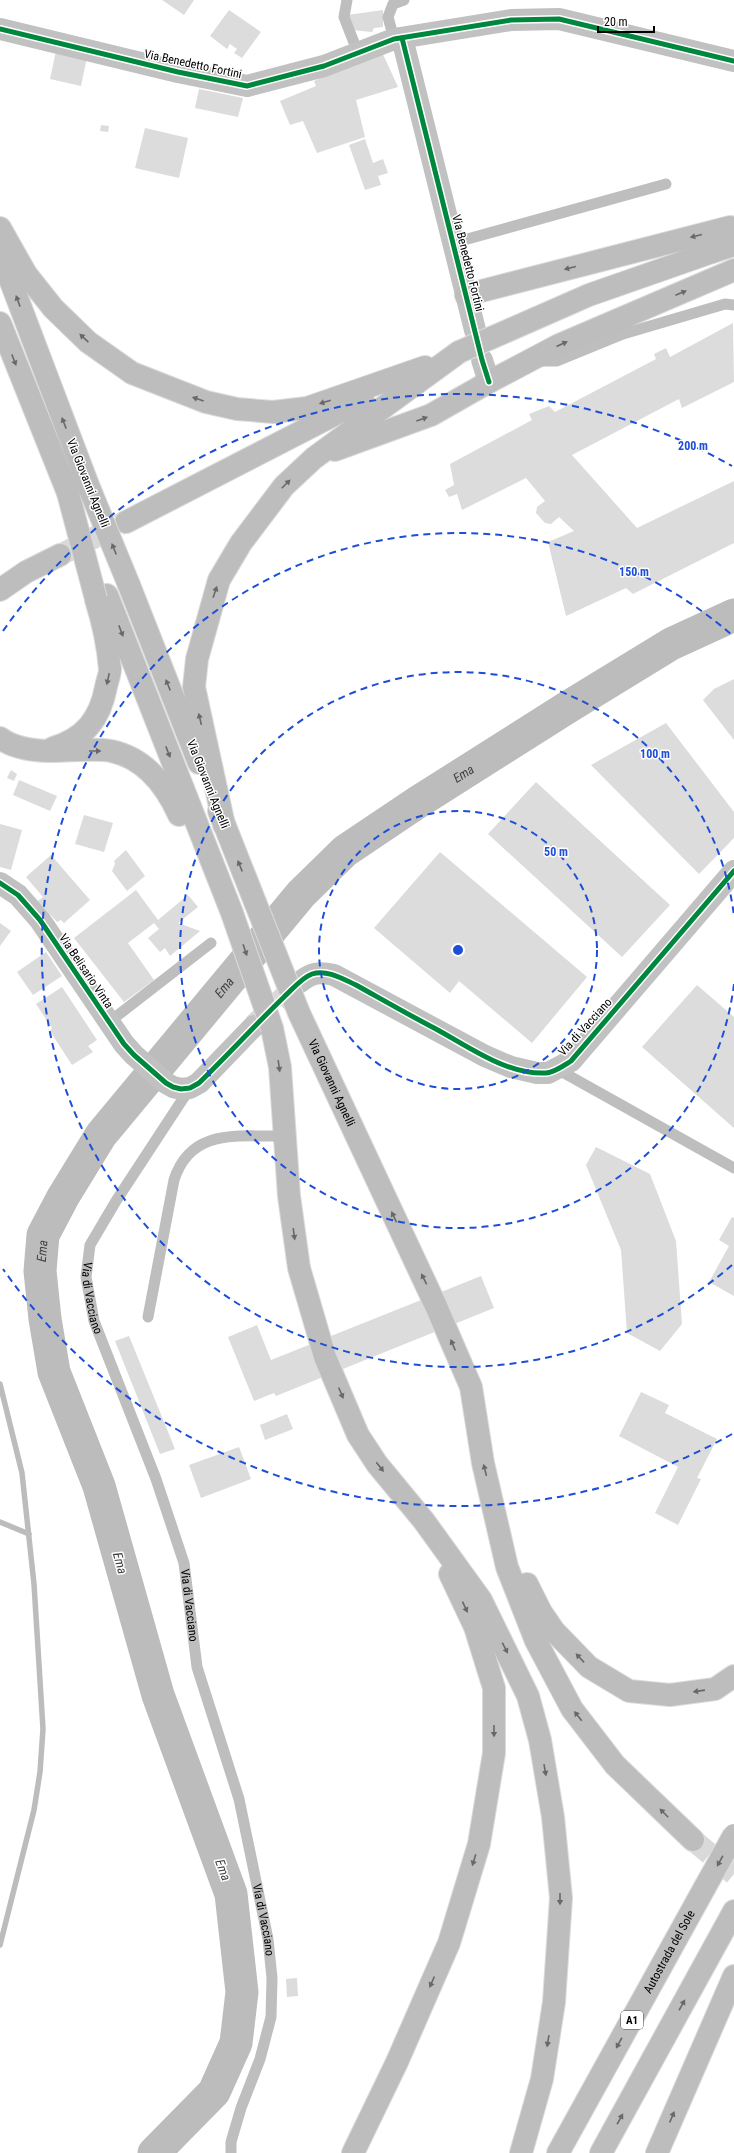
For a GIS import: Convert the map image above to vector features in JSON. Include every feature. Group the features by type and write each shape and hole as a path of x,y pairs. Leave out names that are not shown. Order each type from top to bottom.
{"main road":[{"path":"466,295 730,227 734,228"},
{"path":"0,228 26,274 53,308 88,342 132,373 206,402 237,409 273,412 307,408 415,372"},
{"path":"224,826 194,687 197,660 219,580 241,543 284,486 314,458 483,334 589,295 734,245"},
{"name":"Via Giovanni Agnelli","path":"0,253 88,485 299,1013 436,1306 471,1387 483,1464 498,1526"},
{"path":"314,458 431,415 559,345 734,270"},
{"name":"Via Giovanni Agnelli","path":"0,323 68,493 101,597"},
{"path":"126,522 415,372 459,352"},
{"path":"0,590 26,572 60,555"},
{"path":"42,751 65,744 79,737 90,727 103,702 110,670 102,621 101,597"},
{"path":"101,597 232,913 263,1027 280,1067 289,1196 299,1268 325,1357 358,1434 377,1464 424,1521 481,1600 528,1696 540,1740 553,1817 561,1898 554,2002 542,2079 521,2153"},
{"path":"0,738 26,749 42,751 110,751 141,764 169,793 187,834 217,876"},
{"path":"352,2153 397,2062 449,1943 479,1844 494,1753 494,1688 475,1627 424,1521"},
{"path":"498,1526 541,1612 554,1631 589,1667 629,1691 670,1695 715,1689 734,1676"},
{"path":"498,1526 507,1567 536,1641 572,1709 615,1765 693,1840"},
{"name":"Autostrada del Sole","path":"558,2153 734,1835"},
{"path":"601,2153 734,1911"},
{"path":"657,2153 734,1976"}],"street":[{"name":"Via Benedetto Fortini","path":"0,29 178,72 247,86 324,66 398,38 482,23 511,20 559,19 734,60"},
{"name":"Via Benedetto Fortini","path":"398,38 466,295 483,334"},
{"path":"482,360 489,382"},
{"name":"Via di Vacciano","path":"300,982 312,974 321,972 334,975 485,1056 511,1067 537,1073 548,1073 571,1061 734,871"},
{"name":"Via Belisario Vinta","path":"0,883 18,895 40,920 109,1022 134,1055 160,1078 181,1089 190,1088"},
{"name":"Via di Vacciano","path":"190,1088 199,1083 263,1027"}],"lane":[{"path":"347,0 344,17 358,53"},
{"path":"398,38 388,17 393,4 404,0"},
{"path":"453,243 666,184"},
{"path":"527,362 557,361 623,334 725,304 734,305"},
{"path":"109,1022 211,944"},
{"path":"557,1069 734,1168"},
{"name":"Via di Vacciano","path":"190,1088 116,1201 90,1245 86,1277 94,1321 156,1479 184,1563 197,1667 239,1799 268,1939 272,1978 271,2017 260,2059 241,2108 231,2142 231,2153"},
{"path":"148,1317 178,1166 190,1151 207,1141 220,1138 284,1136"}],"building":[{"path":"162,0 194,0 184,15"},
{"path":"229,10 261,32 242,58 234,53 237,49 230,44 227,49 210,36"},
{"path":"383,10 383,27 374,28 372,32 351,30 347,15"},
{"path":"56,51 87,57 81,86 50,79"},
{"path":"382,52 398,87 356,100 365,137 317,153 303,121 290,125 280,101 316,86 314,81"},
{"path":"199,89 243,98 238,117 195,108"},
{"path":"101,125 109,126 108,132 100,131"},
{"path":"145,128 188,138 179,178 135,168"},
{"path":"365,139 373,163 383,159 388,173 378,176 381,185 365,190 349,145"},
{"path":"733,323 734,382 682,408 679,399 572,455 637,528 734,481 734,543 633,594 626,588 566,616 548,542 574,531 559,517 551,524 545,523 536,513 537,507 545,501 526,478 462,510 457,494 449,497 445,490 454,485 450,464 532,420 529,414 549,406 555,412 656,359 654,354 666,348 670,357"},
{"path":"734,679 734,740 703,700 714,689"},
{"path":"666,723 734,812 734,838 699,874 591,765"},
{"path":"11,770 17,774 14,781 7,778"},
{"path":"19,780 57,796 50,811 13,795"},
{"path":"536,782 670,905 622,957 488,834"},
{"path":"84,815 113,823 104,852 75,844"},
{"path":"0,824 22,830 11,870 0,867"},
{"path":"126,850 145,876 127,891 112,871 115,864 114,861"},
{"path":"440,852 587,977 532,1043 459,981 450,993 374,928"},
{"path":"51,855 90,900 64,923 61,920 57,922 38,901 43,897 26,877"},
{"path":"136,890 158,920 188,895 198,907 178,923 200,931 170,956 165,948 160,952 148,938 159,929 154,923 128,943 154,980 124,1002 74,938"},
{"path":"0,923 11,931 0,946"},
{"path":"46,952 62,976 33,995 17,972"},
{"path":"697,985 734,1017 734,1128 642,1047"},
{"path":"62,987 97,1040 88,1046 93,1052 72,1065 50,1031 52,1028 36,1004"},
{"path":"596,1147 650,1174 676,1241 682,1324 660,1351 627,1333 621,1250 586,1165"},
{"path":"732,1217 734,1218 734,1296 709,1282 729,1246 719,1240"},
{"path":"481,1276 494,1308 276,1396 274,1393 254,1401 228,1337 257,1325 271,1360"},
{"path":"129,1336 175,1449 160,1454 115,1341"},
{"path":"641,1392 669,1405 665,1413 717,1439 697,1478 701,1479 678,1525 655,1513 678,1467 619,1436"},
{"path":"287,1414 293,1429 265,1440 260,1425"},
{"path":"239,1447 251,1479 201,1498 189,1465"},
{"path":"297,1978 298,1996 287,1997 286,1979"}],"waterway":[{"name":"Ema","path":"154,2153 214,2092 236,2043 242,1992 231,1894 158,1695 99,1486 54,1372 45,1319 40,1271 43,1235 63,1197 101,1135 301,894 345,851 418,802 671,644 734,615"},
{"path":"0,1384 22,1473 34,1584 43,1729 40,1772 34,1810 0,1945"},
{"path":"0,1522 29,1534"}],"tunnel":[{"path":"60,555 123,523"},
{"path":"254,1025 300,982"},
{"path":"693,1840 734,1874"}],"cycle path":[{"path":"0,29 178,72 247,86 324,66 394,39 511,20 559,19 734,61"},
{"path":"402,38 482,360 489,382"},
{"path":"0,883 18,895 40,920 124,1044 134,1055 166,1083 181,1089 190,1088 199,1083 297,984 304,978 318,973 335,975 356,985 503,1065 517,1070 531,1072 546,1073 553,1071 571,1061 734,871"}]}
